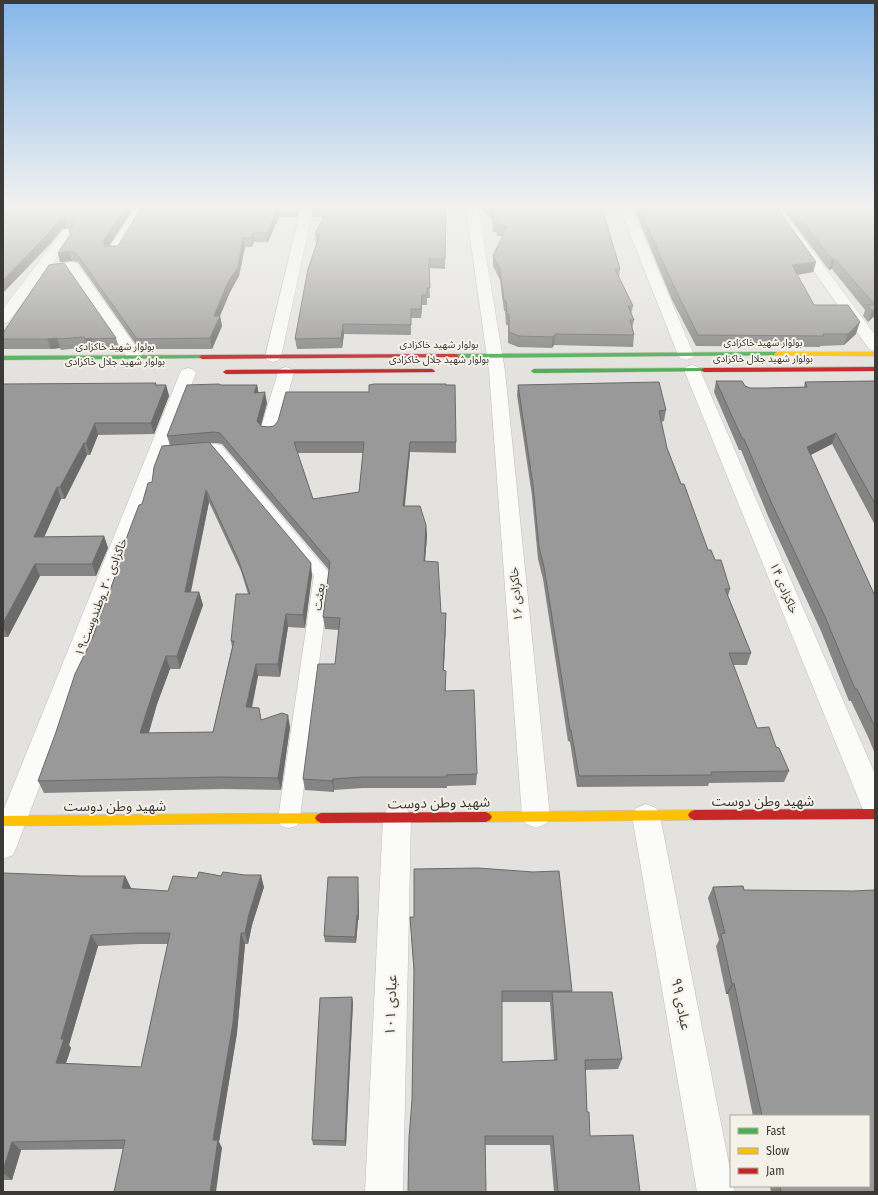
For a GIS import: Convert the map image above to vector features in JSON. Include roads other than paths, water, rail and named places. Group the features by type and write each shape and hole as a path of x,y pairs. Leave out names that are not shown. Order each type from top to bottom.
{"street":[{"path":"3,320 45,264"},
{"path":"272,357 294,264"},
{"name":"خاکزادی ۱۶","path":"480,264 496,367 536,816"},
{"name":"خاکزادی ۱۴","path":"649,264 875,805"},
{"path":"815,264 875,346"},
{"path":"40,270 72,266 136,358"},
{"name":"بولوار شهید خاکزادی","path":"3,358 272,357 496,367 689,363 875,354"},
{"name":"بولوار شهید جلال خاکزادی","path":"528,371 689,363 875,370"},
{"name":"بولوار شهید جلال خاکزادی","path":"220,372 442,371"},
{"path":"269,431 286,372"},
{"name":"خاکزادی ۲۰_وطندوست۱۹","path":"3,846 8,821 188,373"},
{"name":"شهید وطن دوست","path":"8,821 875,814"},
{"name":"عبادی ۹۹","path":"646,816 716,1192"},
{"name":"عبادی ۱۰۱","path":"384,1192 397,818"}],"lane":[{"name":"بعثت","path":"156,453 216,448 322,574 288,819"}]}
